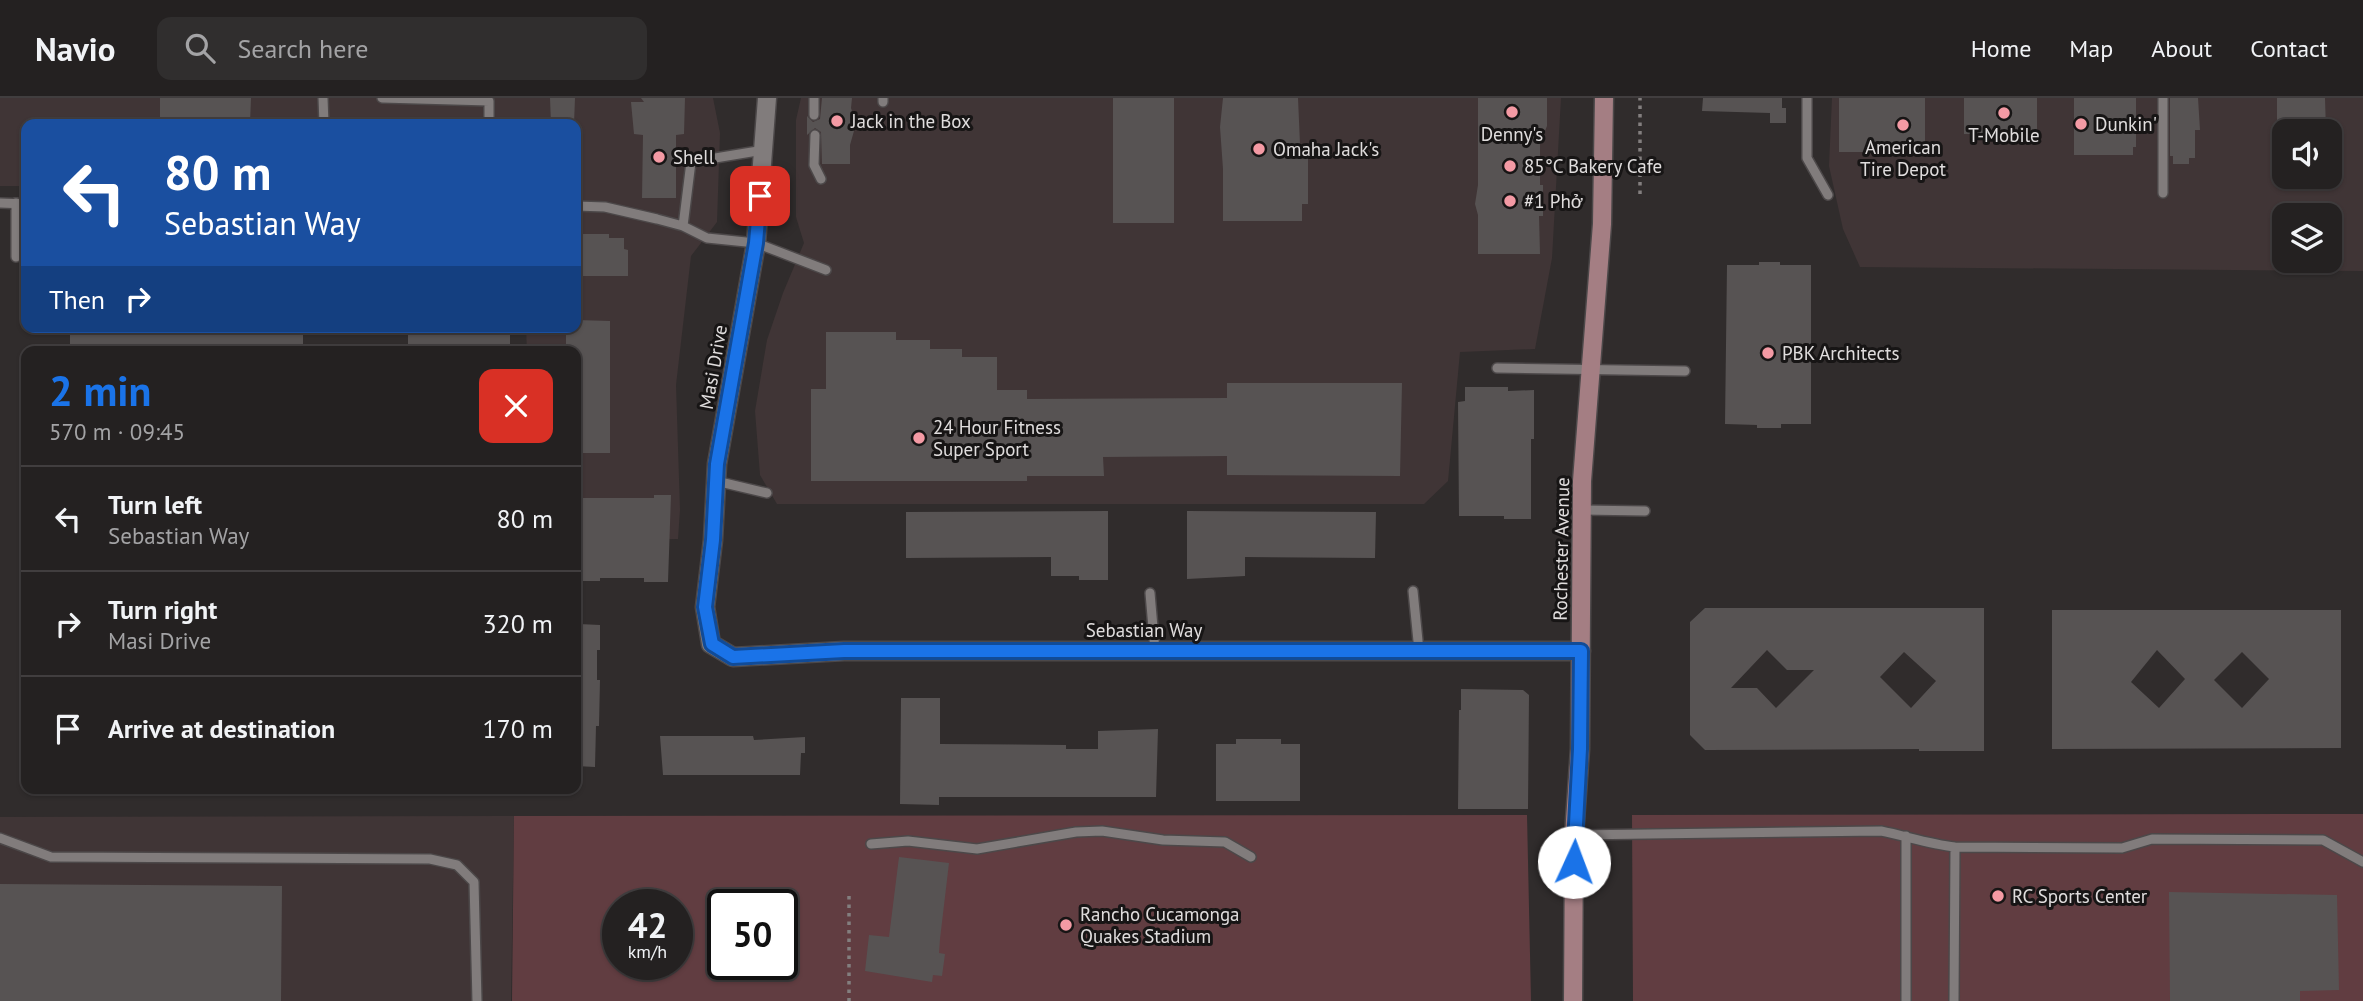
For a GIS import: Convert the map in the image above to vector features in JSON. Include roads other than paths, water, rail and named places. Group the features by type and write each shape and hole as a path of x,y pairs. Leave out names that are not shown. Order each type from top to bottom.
{"main road":[{"name":"Rochester Avenue","path":"1573,1001 1574,835 1580,749 1582,481 1602,224 1604,98"}],"street":[{"name":"Masi Drive","path":"712,644 705,607 713,540 717,464 756,243 766,98"},
{"name":"Sebastian Way","path":"712,644 733,657 844,651 1581,651"}],"lane":[{"path":"323,98 324,119"},
{"path":"382,98 489,101 489,119"},
{"path":"814,98 814,115"},
{"path":"1807,98 1807,158 1828,195"},
{"path":"2163,98 2163,193"},
{"path":"815,135 814,165 821,179"},
{"path":"683,226 691,162 764,150"},
{"path":"0,203 21,204"},
{"path":"16,203 16,257"},
{"path":"581,206 605,207 683,226 708,238 756,243 825,270"},
{"path":"1497,368 1685,371"},
{"path":"716,481 767,493"},
{"path":"1583,510 1645,511"},
{"path":"1413,591 1419,650"},
{"path":"1150,593 1155,651"},
{"path":"871,844 908,841 977,849 1076,832 1102,831 1163,840 1225,842 1251,857"},
{"path":"1574,835 1881,831 1906,835 1930,844 1955,847 2122,848 2152,838 2323,840 2363,862"},
{"path":"1906,835 1906,1001"},
{"path":"0,838 51,857 430,859 457,865 474,882 477,1001"},
{"path":"1954,1001 1955,847"}],"place":[{"name":"Denny's","path":"1512,112"},
{"name":"T-Mobile","path":"2004,113"},
{"name":"Jack in the Box","path":"837,121"},
{"name":"Dunkin'","path":"2081,124"},
{"name":"American Tire Depot","path":"1903,125"},
{"name":"Omaha Jack's","path":"1259,149"},
{"name":"Shell","path":"659,157"},
{"name":"85°C Bakery Cafe","path":"1510,166"},
{"name":"#1 Phở","path":"1510,201"},
{"name":"PBK Architects","path":"1768,353"},
{"name":"24 Hour Fitness Super Sport","path":"919,438"},
{"name":"RC Sports Center","path":"1998,896"},
{"name":"Rancho Cucamonga Quakes Stadium","path":"1066,925"}]}
